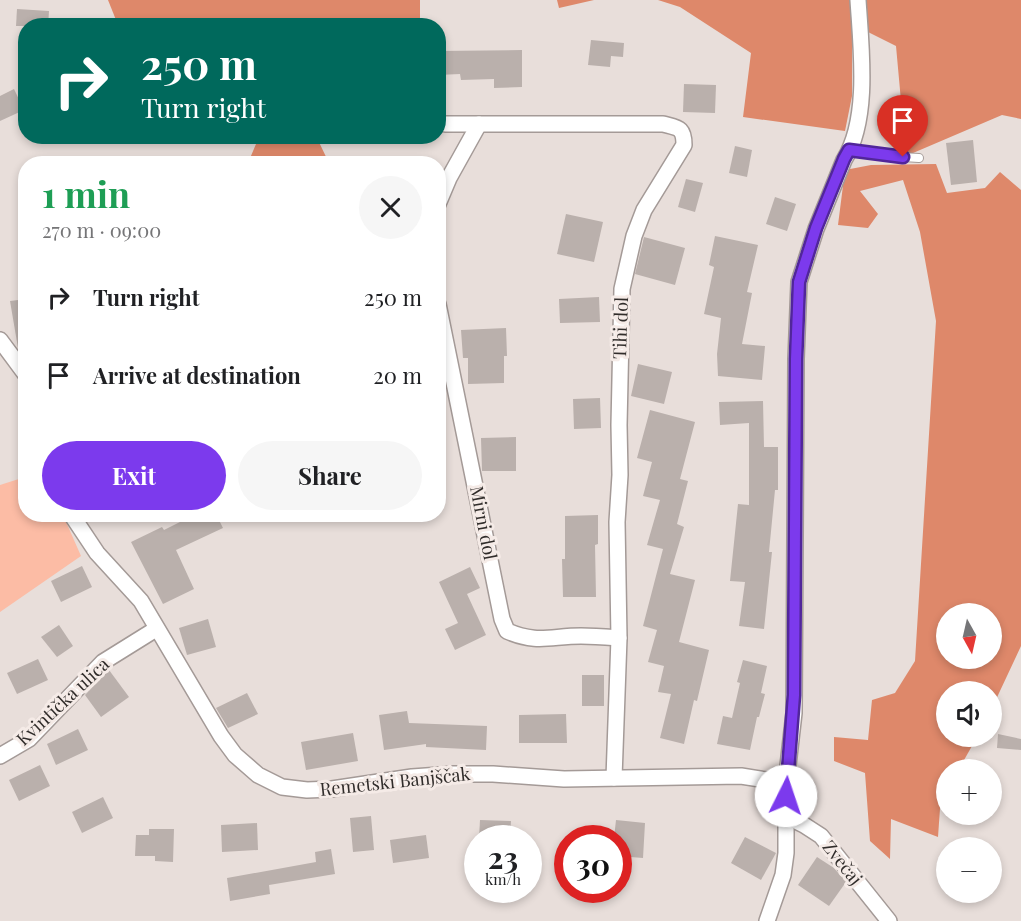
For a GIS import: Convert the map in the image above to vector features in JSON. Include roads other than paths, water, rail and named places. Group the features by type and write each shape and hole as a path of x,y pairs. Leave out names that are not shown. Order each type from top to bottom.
{"street":[{"path":"767,921 783,875 786,853 786,783 794,695 796,359 799,282 816,228 849,150 856,127 860,99 861,62 858,0"},
{"name":"Tihi dol","path":"446,124 663,124 679,128 684,135 684,145 644,210 634,236 622,289 620,475 617,522 619,638 614,778"},
{"path":"446,185 479,124"},
{"path":"0,340 18,364"},
{"name":"Mirni dol","path":"446,343 502,619 507,631 524,638 579,636 619,638"},
{"name":"Remetski Banjščak","path":"76,522 97,553 141,601 221,736 235,754 258,775 282,787 307,790 332,789 411,777 454,774 564,779 741,776 786,783"},
{"name":"Kvintička ulica","path":"0,756 29,739 103,662 156,629"},
{"name":"Zvečaj","path":"786,816 821,836 889,921"}],"lane":[{"path":"849,150 919,158"}]}
